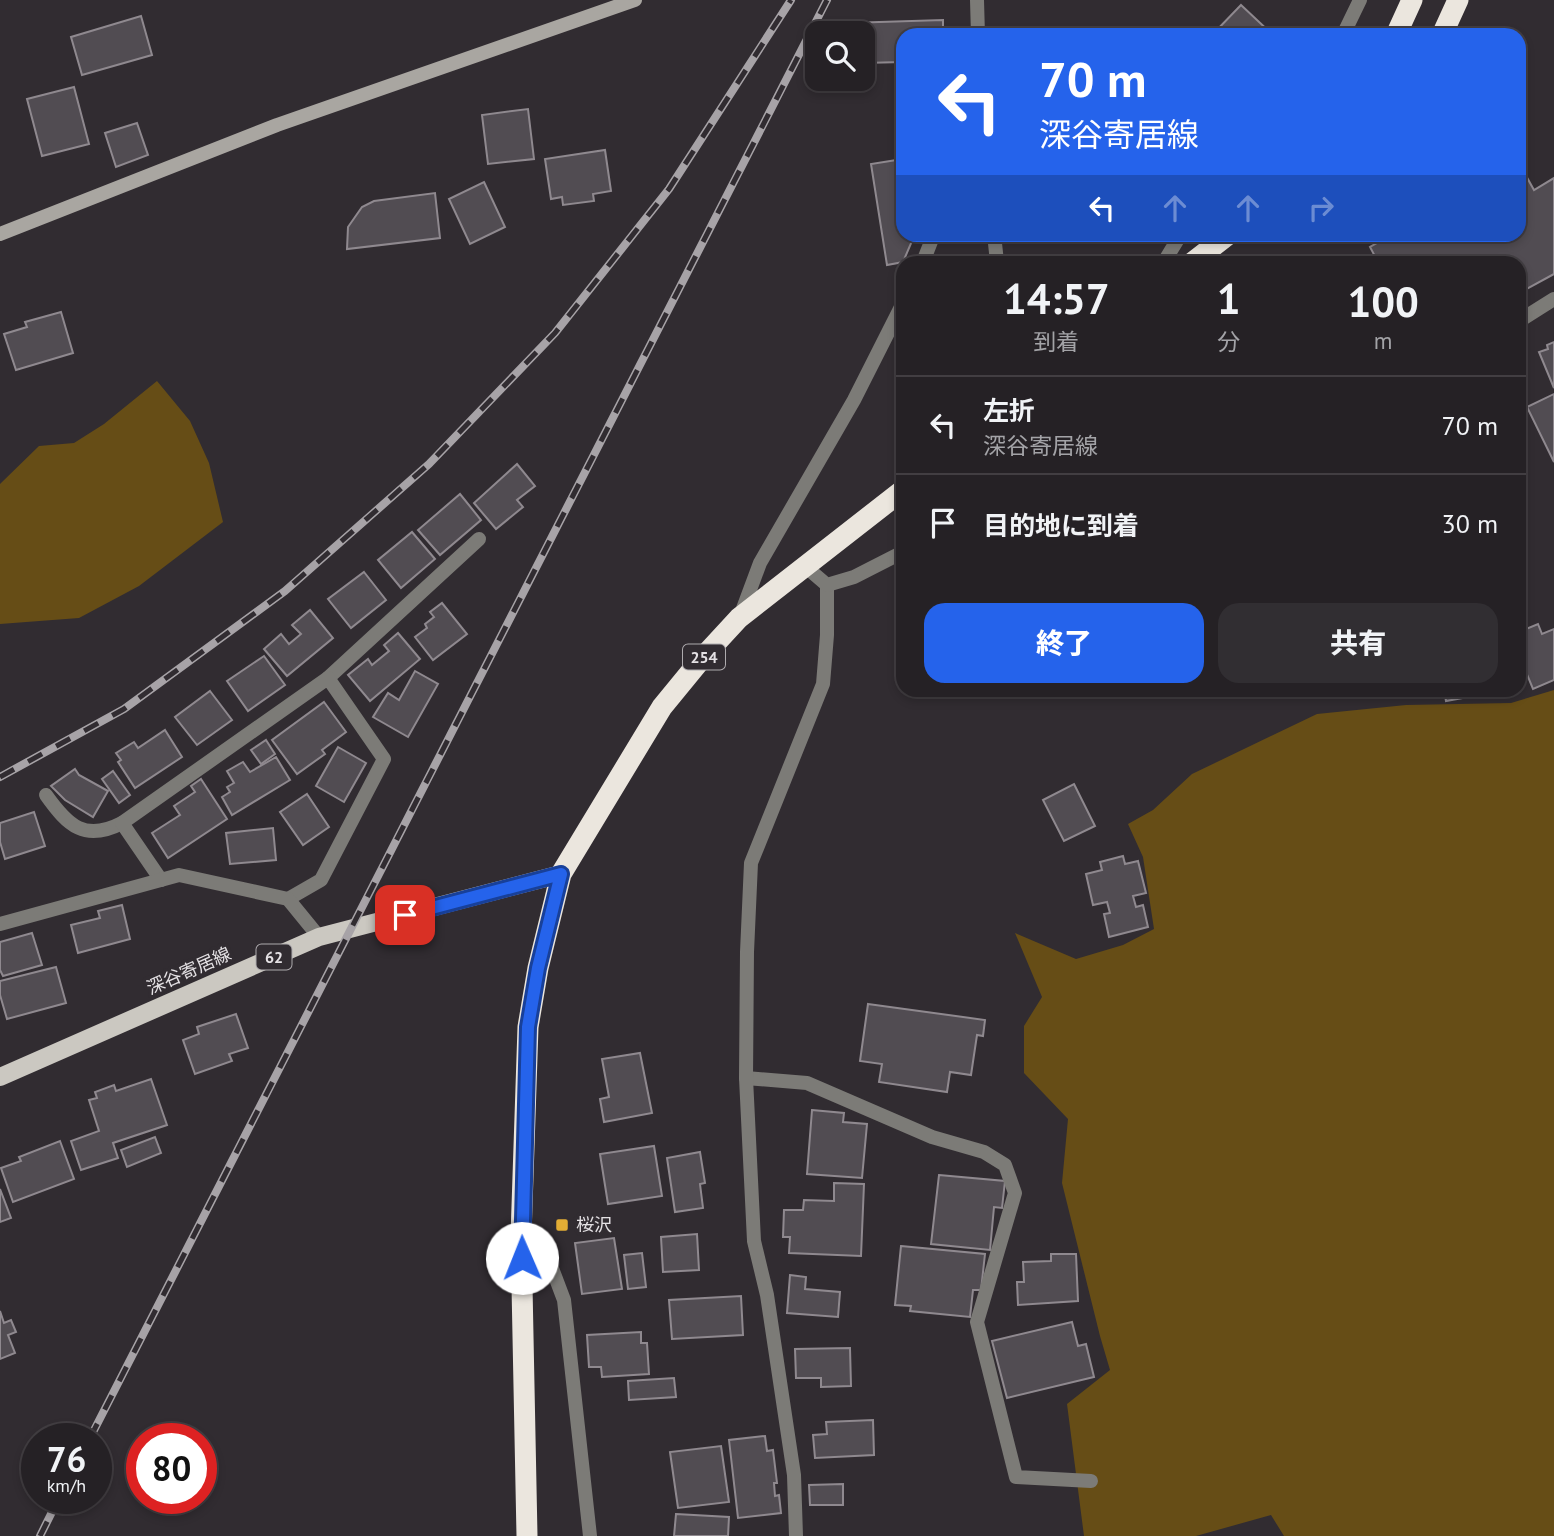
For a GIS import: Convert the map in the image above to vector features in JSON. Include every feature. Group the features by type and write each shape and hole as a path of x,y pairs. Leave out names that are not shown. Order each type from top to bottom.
{"highway":[{"path":"1398,28 1412,0"},
{"path":"1445,28 1458,0"},
{"path":"1201,256 1219,242"},
{"name":"254","path":"527,1536 521,1236 528,1027 538,968 561,874 662,707 739,618 896,496"}],"main road":[{"name":"深谷寄居線","path":"0,1077 319,937 561,874"}],"street":[{"path":"0,234 277,125 635,0"},
{"path":"977,0 978,28"},
{"path":"1346,28 1360,0"},
{"path":"1526,317 1554,300"},
{"path":"739,618 760,563 854,400 896,317"},
{"path":"46,795 59,814 80,830 105,831 122,823 328,678 479,538"},
{"path":"827,585 854,577 896,556"},
{"path":"796,1536 794,1475 767,1295 754,1241 746,1078 747,952 751,863 823,684 827,585 806,566"},
{"path":"288,899 321,880 384,759 328,678"},
{"path":"122,823 161,880"},
{"path":"0,924 179,875 288,899 319,937"},
{"path":"746,1078 807,1083 932,1137 984,1152 1005,1165 1015,1193 977,1322 1016,1477 1091,1481"},
{"path":"521,1236 550,1263 564,1300 590,1536"}],"shaded area":[{"path":"157,381 190,421 209,463 223,522 139,586 79,618 0,624 0,484 39,446 74,443 104,424"},
{"path":"1554,690 1554,1536 1284,1536 1271,1515 1196,1536 1084,1536 1067,1404 1110,1370 1062,1183 1068,1119 1024,1073 1024,1026 1042,997 1015,933 1076,959 1123,945 1154,929 1143,857 1128,824 1153,810 1192,774 1317,714 1406,705 1511,703"}],"building":[{"path":"1241,5 1266,28 1219,28"},
{"path":"141,16 152,55 82,75 71,37"},
{"path":"943,20 943,28 896,28 896,62 875,63 875,22"},
{"path":"74,87 89,144 42,156 27,99"},
{"path":"528,109 534,159 488,164 482,115"},
{"path":"137,123 148,155 116,167 105,133"},
{"path":"605,150 611,191 593,194 594,201 563,205 562,197 551,199 545,159"},
{"path":"896,160 896,242 912,242 906,256 896,256 896,263 887,265 871,164"},
{"path":"1526,176 1534,190 1554,178 1554,274 1526,289 1526,256 1375,256 1370,247 1379,242 1526,242"},
{"path":"484,182 505,227 470,244 449,199"},
{"path":"435,193 440,238 347,249 348,227 362,207 374,201"},
{"path":"61,312 73,353 16,370 4,334 27,327 25,322"},
{"path":"1554,342 1554,388 1539,352 1548,349 1547,345"},
{"path":"1554,394 1554,462 1527,407"},
{"path":"517,464 535,486 517,500 523,507 496,529 474,503"},
{"path":"460,494 481,520 440,555 418,530"},
{"path":"412,532 435,559 401,588 378,560"},
{"path":"364,572 386,600 351,628 328,599"},
{"path":"442,603 467,634 433,660 415,637 427,628 425,624 434,617 430,612"},
{"path":"310,610 333,638 287,676 264,649 281,634 289,644 301,634 292,625"},
{"path":"1538,624 1542,634 1554,629 1554,680 1533,689 1526,672 1526,629"},
{"path":"398,633 420,659 370,701 348,675 368,659 372,665 389,651 384,645"},
{"path":"264,656 285,685 248,711 227,681"},
{"path":"415,671 438,684 408,737 373,717 388,693 399,700"},
{"path":"210,691 232,720 197,745 175,717"},
{"path":"1445,697 1468,697 1446,701"},
{"path":"324,702 346,732 322,750 325,754 297,774 272,740"},
{"path":"165,730 182,757 135,788 118,762 121,760 116,753 134,742 138,748"},
{"path":"266,740 275,754 261,764 251,750"},
{"path":"338,747 366,763 344,802 316,786"},
{"path":"276,757 290,780 232,815 222,797 230,792 227,787 234,783 227,771 243,762 250,772"},
{"path":"75,769 79,775 108,791 93,817 65,800 51,786"},
{"path":"113,771 130,795 119,803 102,779"},
{"path":"201,779 227,819 168,858 152,833 180,815 174,806 195,792 191,786"},
{"path":"1074,784 1095,826 1064,841 1043,800"},
{"path":"307,794 329,827 303,845 280,812"},
{"path":"34,812 45,846 5,859 0,842 0,823"},
{"path":"273,828 276,860 230,864 226,833"},
{"path":"1123,856 1125,864 1138,861 1146,893 1133,896 1136,907 1143,905 1148,927 1109,937 1104,914 1110,913 1107,902 1093,905 1086,874 1102,870 1100,862"},
{"path":"122,905 130,939 78,953 71,925 100,918 98,911"},
{"path":"32,933 42,965 3,976 0,970 0,942"},
{"path":"56,967 66,1003 7,1019 0,995 0,981"},
{"path":"868,1004 985,1020 983,1036 977,1035 971,1075 950,1072 947,1092 879,1082 882,1064 860,1061"},
{"path":"236,1014 248,1048 229,1054 232,1061 195,1074 183,1040 199,1034 197,1027"},
{"path":"640,1053 652,1113 604,1122 600,1099 609,1097 602,1059"},
{"path":"151,1079 167,1125 113,1143 118,1158 81,1170 71,1141 99,1131 89,1100 97,1098 95,1092 114,1085 116,1091"},
{"path":"812,1110 844,1113 843,1122 867,1124 862,1178 807,1174"},
{"path":"155,1137 161,1153 127,1167 121,1150"},
{"path":"60,1141 74,1179 13,1202 1,1168 21,1161 19,1157"},
{"path":"654,1146 662,1196 608,1204 600,1154"},
{"path":"700,1152 705,1183 700,1184 703,1208 675,1212 667,1158"},
{"path":"939,1175 1005,1181 1002,1208 994,1207 990,1250 931,1244"},
{"path":"834,1183 864,1184 861,1256 789,1253 790,1237 783,1237 784,1210 803,1210 804,1200 834,1201"},
{"path":"0,1189 11,1218 0,1222"},
{"path":"697,1234 699,1270 663,1272 661,1237"},
{"path":"614,1238 622,1289 582,1294 575,1243"},
{"path":"901,1246 985,1254 981,1290 973,1290 970,1317 910,1311 911,1306 895,1305"},
{"path":"642,1253 646,1287 628,1289 624,1255"},
{"path":"1051,1254 1076,1254 1078,1301 1018,1305 1017,1282 1024,1282 1023,1262 1051,1261"},
{"path":"790,1275 806,1277 805,1289 840,1292 838,1317 787,1313"},
{"path":"741,1296 743,1335 672,1339 669,1300"},
{"path":"0,1311 4,1323 11,1320 16,1332 8,1335 15,1353 0,1359"},
{"path":"1072,1322 1078,1346 1086,1344 1094,1377 1007,1398 992,1341"},
{"path":"641,1332 641,1343 647,1343 649,1374 602,1377 601,1367 589,1367 587,1335"},
{"path":"850,1348 851,1386 821,1387 821,1378 796,1378 795,1349"},
{"path":"674,1378 676,1397 629,1400 628,1381"},
{"path":"873,1420 874,1455 815,1458 813,1435 827,1434 826,1422"},
{"path":"765,1436 767,1451 773,1450 777,1483 774,1483 775,1496 779,1495 781,1513 738,1518 729,1440"},
{"path":"721,1446 729,1502 678,1508 670,1452"},
{"path":"843,1484 843,1505 810,1505 809,1485"},
{"path":"676,1514 729,1517 728,1536 674,1536"}],"railway":[{"path":"0,777 124,709 285,591 429,464 555,333 669,189 791,0"},
{"path":"98,1423 827,0"},
{"path":"40,1536 51,1514"}],"place":[{"name":"桜沢","path":"562,1225"}],"route":[{"path":"405,915 561,874 538,968 528,1027 522,1258"}]}
